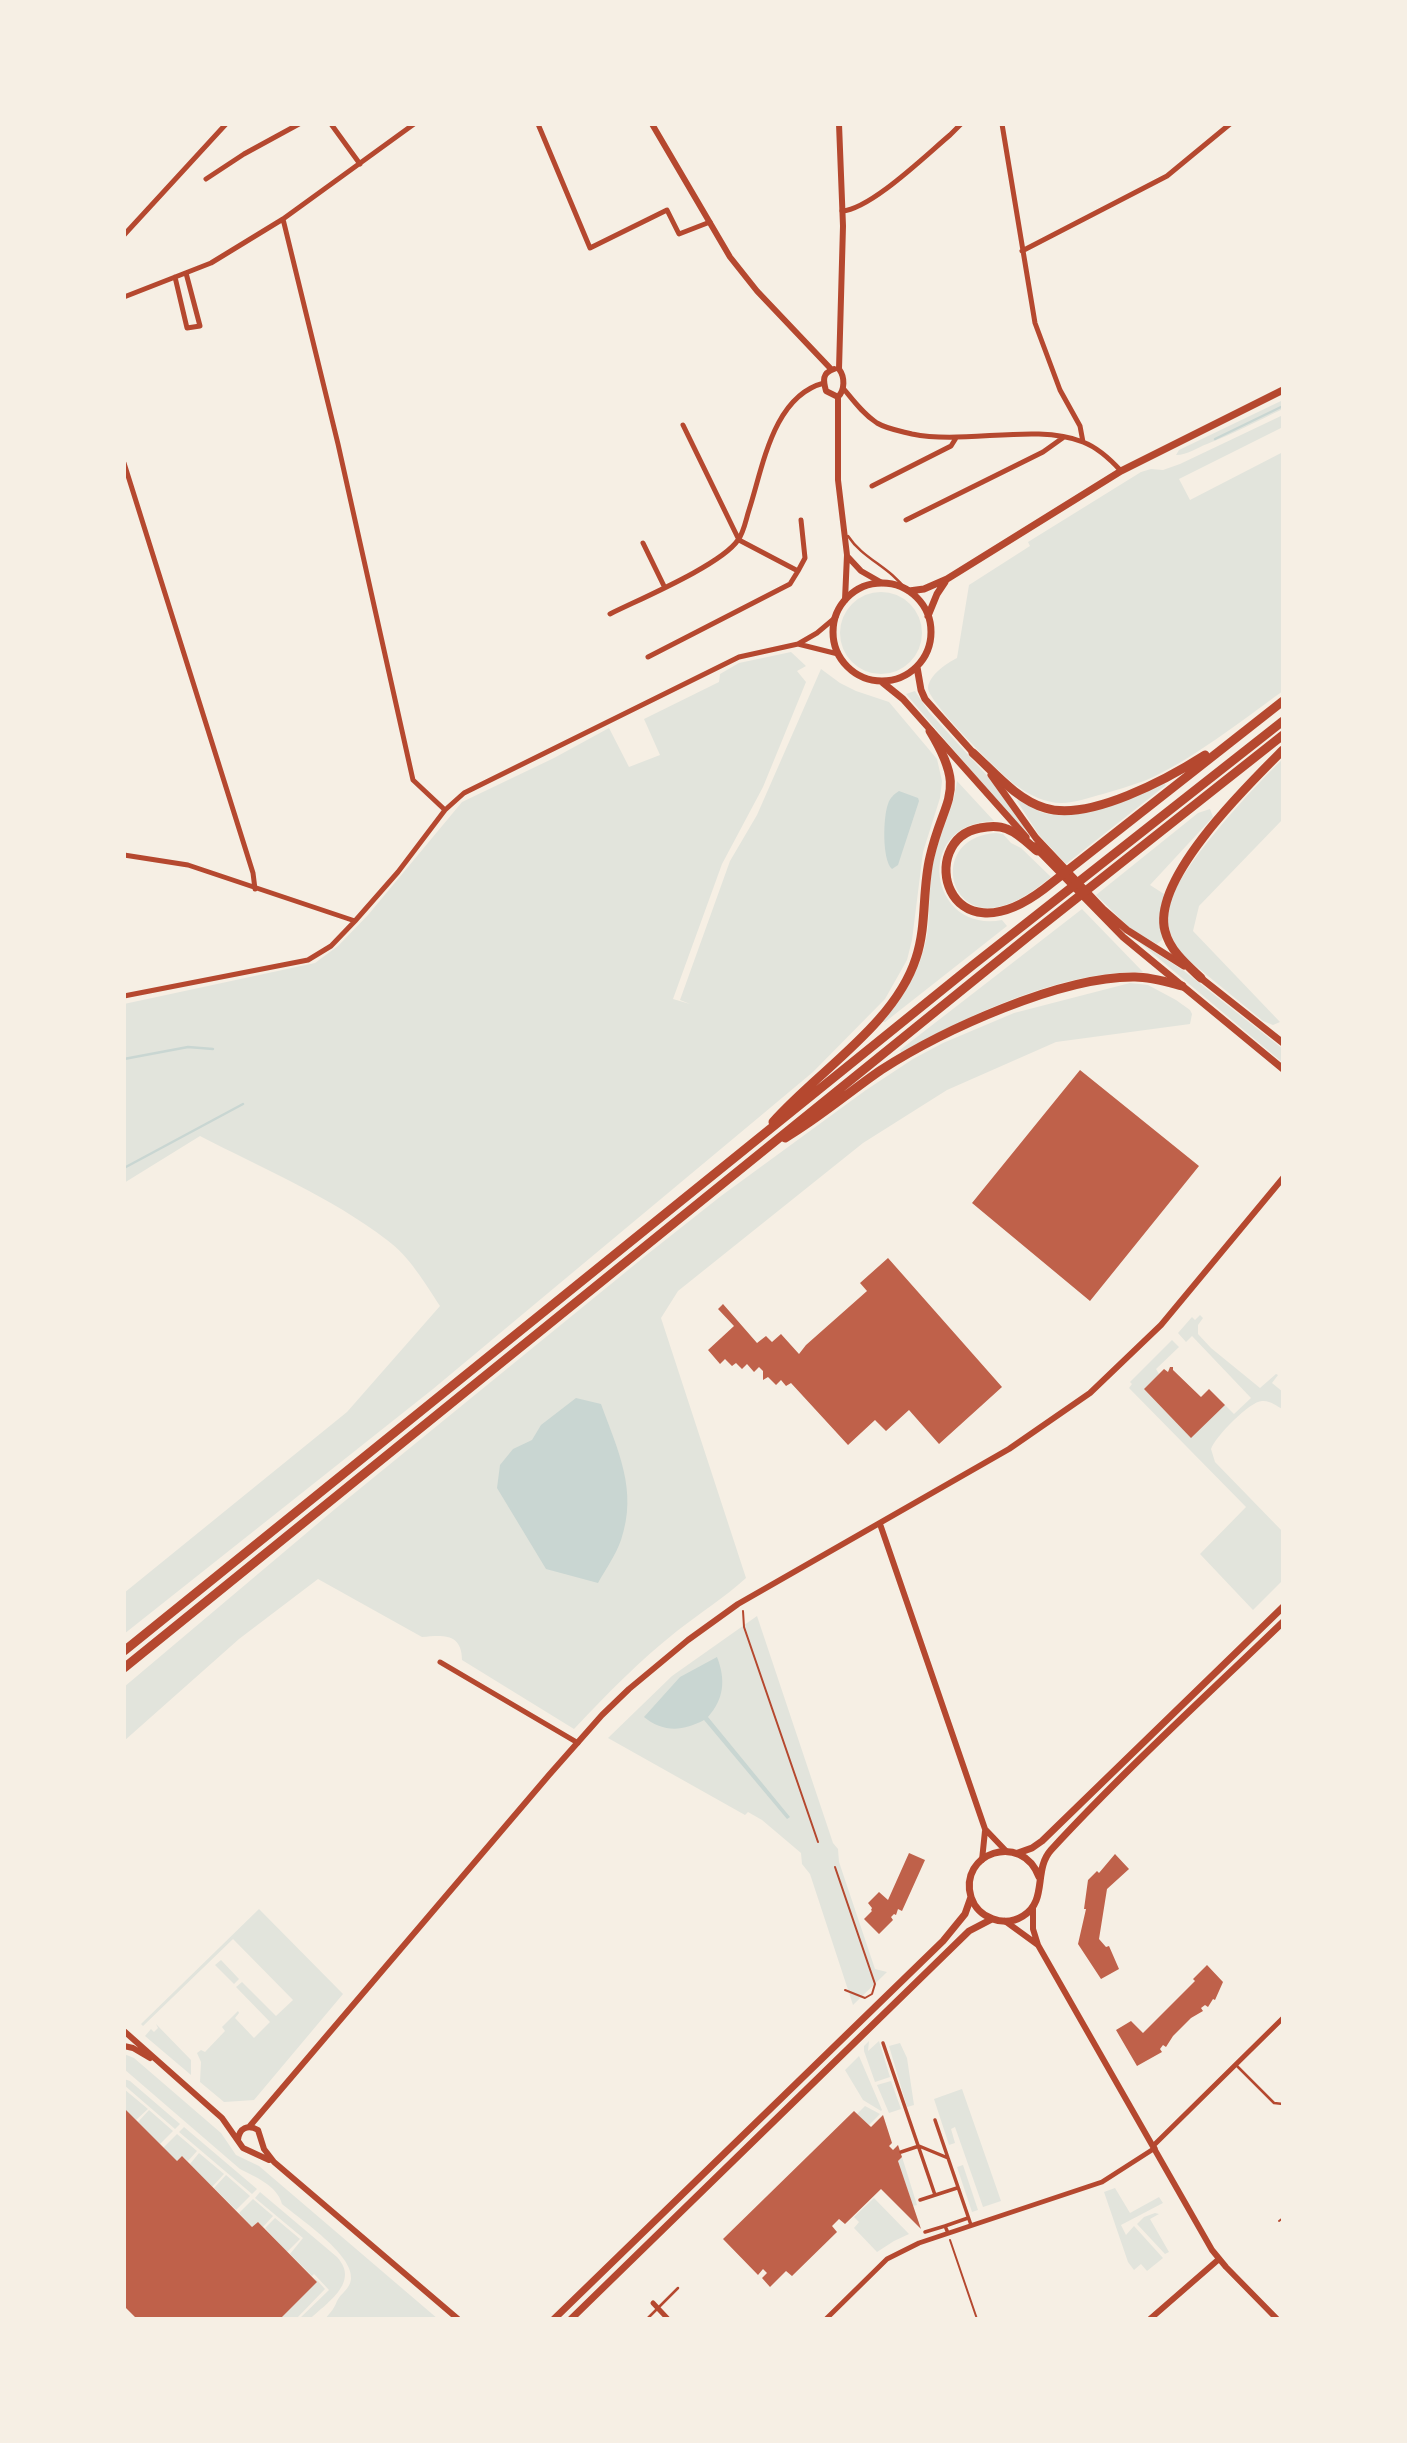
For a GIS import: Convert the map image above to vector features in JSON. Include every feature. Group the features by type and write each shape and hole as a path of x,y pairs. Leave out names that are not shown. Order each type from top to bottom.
{"highway":[{"path":"1038,850 1007,829 993,826 974,829 962,835 948,857 946,872 949,888 960,903 975,912 1001,913 1021,904 1044,889 1283,701"},
{"path":"124,1651 973,965 1283,721"},
{"path":"973,753 1032,802 1053,810 1072,810 1104,803 1152,785 1245,730"},
{"path":"755,1141 782,1111 879,1018 897,995 914,963 921,939 928,866 946,809 951,783 948,766 930,732"},
{"path":"124,1668 757,1155 1283,734"},
{"path":"1201,978 1177,954 1165,930 1163,912 1169,889 1219,819 1283,750"},
{"path":"757,1155 797,1131 896,1061 937,1038 986,1016 1047,994 1093,982 1137,977 1182,986"}],"main road":[{"path":"907,591 923,589 947,579 1121,471 1283,390"},
{"path":"928,616 936,594 947,579"},
{"path":"883,583 907,591 920,602 928,616 930,643 925,656 917,667 900,678 870,680 853,672 838,654 833,636 835,617 845,600 862,588 883,583"},
{"path":"917,667 923,696 1008,797 1056,864 1136,949 1283,1069"},
{"path":"882,681 903,699 1038,850 1056,864"},
{"path":"1101,911 1201,978 1283,1043"},
{"path":"1018,1853 1042,1841 1283,1607"},
{"path":"1039,1877 1048,1854 1083,1815 1283,1622"},
{"path":"555,2319 943,1941 965,1914 971,1897 971,1876 982,1860 990,1854 1006,1851 1018,1853 1031,1862 1039,1877 1040,1893 1033,1908 1023,1917 1005,1922 992,1919 978,1909 971,1897"},
{"path":"571,2319 969,1931 992,1919"}],"street":[{"path":"124,235 226,124"},
{"path":"206,179 244,154 299,124"},
{"path":"331,124 360,164"},
{"path":"538,124 590,248 667,210 679,234 710,222"},
{"path":"652,124 730,257 757,291 835,369 843,373 843,388 838,397 838,480 847,555 845,600"},
{"path":"838,397 826,391 824,377 835,369 843,288 839,124"},
{"path":"842,211 850,211 872,199 961,124"},
{"path":"1002,124 1035,323 1060,390 1080,426 1083,442"},
{"path":"1022,251 1167,176 1230,124"},
{"path":"124,297 211,263 283,219 413,125"},
{"path":"283,219 338,444 412,780 445,810"},
{"path":"175,277 187,328 200,326 186,273"},
{"path":"610,614 720,559 739,540 774,431 787,406 801,393 824,383"},
{"path":"843,388 866,414 891,429 926,436 956,438 1035,435 1063,437 1083,442 1114,463 1121,471"},
{"path":"683,425 739,540 798,571"},
{"path":"906,520 1043,452 1063,437"},
{"path":"872,486 951,446 956,438"},
{"path":"124,463 253,873 255,889"},
{"path":"648,657 790,584 806,558 801,520"},
{"path":"643,543 664,586"},
{"path":"847,555 861,570 883,583"},
{"path":"124,996 308,960 331,946 355,921 398,872 445,810 464,793 739,657 798,644 817,634 835,617"},
{"path":"798,644 838,654"},
{"path":"124,855 188,866 355,921"},
{"path":"238,2140 240,2132 267,2107 602,1715 659,1662 738,1604 1009,1449 1090,1393 1161,1325 1283,1178"},
{"path":"880,1524 985,1829 982,1860"},
{"path":"440,1662 578,1743"},
{"path":"985,1829 1006,1851"},
{"path":"1033,1908 1033,1928 1038,1945 1219,2259 1277,2319"},
{"path":"1005,1922 1038,1945"},
{"path":"826,2319 891,2256 919,2243 1102,2182 1155,2146 1283,2018"},
{"path":"124,2031 222,2118 240,2146 274,2162"},
{"path":"883,2043 935,2195"},
{"path":"124,2046 133,2048 166,2069"},
{"path":"249,2151 258,2147 267,2107"},
{"path":"222,2118 247,2128 256,2128 267,2154 274,2162 458,2319"},
{"path":"935,2120 971,2225"},
{"path":"901,2152 919,2146 948,2158"},
{"path":"920,2200 958,2187"},
{"path":"925,2232 968,2218"},
{"path":"946,2226 948,2233"},
{"path":"1150,2319 1219,2259"},
{"path":"655,2306 668,2319"}],"lane":[{"path":"844,530 859,551 894,574 907,591"},
{"path":"1236,2065 1274,2103 1283,2104"},
{"path":"647,2319 655,2306 678,2288"}],"path":[{"path":"743,1610 744,1627 818,1842"},
{"path":"835,1867 875,1984 872,1994 865,1998 845,1990"},
{"path":"1279,2221 1283,2218"},
{"path":"948,2233 977,2319"}],"shaded area":[{"path":"1283,400 1283,409 1192,451 1176,455 1179,450"},
{"path":"1283,415 1283,427 1179,479 1190,500 1283,452 1283,691 1197,752 1144,781 1082,800 1061,803 1038,798 1017,786 952,723 928,688 935,674 957,658 969,585 1030,546 1028,542 1141,472 1163,470 1180,464"},
{"path":"881,592 897,595 910,604 919,617 922,633 919,649 910,662 897,671 881,674 865,671 852,662 843,649 840,633 843,617 852,604 865,595"},
{"path":"791,652 806,666 797,671 806,682 763,787 722,864 673,999 690,1004 680,1000 730,861 757,815 821,669 856,691 889,702 937,759 942,781 940,798 923,852 907,960 885,999 813,1072 758,1118 433,1389 124,1634 124,1593 347,1412 440,1306 402,1254 365,1224 296,1184 200,1136 124,1183 124,1004 315,963 338,946 368,915 462,802 609,728 629,767 660,755 644,719 719,682 720,674 739,663"},
{"path":"915,691 929,712 992,781 1028,833 1009,815 906,694"},
{"path":"1283,759 1283,819 1199,906 1193,931 1280,1022 1273,1025 1263,1021 1186,958 1171,936 1167,916 1173,894 1199,853 1254,788"},
{"path":"957,781 994,821 968,826 950,839 941,857 940,876 946,895 958,911 977,920 1002,920 1007,926 885,1022 881,1022 906,990 922,954 928,927 934,858"},
{"path":"1164,783 1166,785 1066,864 1039,835 1017,801 1019,799 1048,814 1076,814"},
{"path":"899,791 918,798 919,801 898,865 892,869 886,857 885,818 892,796"},
{"path":"1210,809 1213,817 1150,885 1164,894 1161,911 1162,940 1157,944 1132,930 1096,895 1198,813"},
{"path":"1003,834 1011,843 1021,848 1051,877 1013,902 998,907 980,907 966,901 957,889 953,876 955,861 962,848 976,838"},
{"path":"1082,909 1143,972 1081,979 1018,997 957,1023 901,1053 900,1050"},
{"path":"1138,941 1184,971 1283,1049 1283,1063"},
{"path":"1130,983 1148,985 1176,1000 1190,1010 1190,1024 1056,1042 947,1090 863,1143 678,1291 661,1318 746,1578 650,1654 574,1729 462,1660 459,1645 455,1640 444,1636 422,1637 318,1579 239,1639 124,1741 124,1687 335,1509 721,1196 866,1090 943,1043 1014,1013"},
{"path":"1200,1315 1203,1318 1198,1325 1198,1334 1211,1348 1260,1388 1278,1375 1272,1383 1283,1392 1283,1409 1268,1401 1257,1403 1234,1420 1211,1449 1215,1462 1283,1532 1283,1580 1253,1610 1200,1554 1246,1507 1129,1388 1132,1384 1130,1382 1172,1340 1179,1347 1156,1369 1159,1374 1144,1389 1191,1437 1225,1405 1234,1414 1251,1398 1192,1336 1186,1342 1178,1333 1192,1317 1195,1320"},
{"path":"576,1398 601,1404 627,1487 626,1522 621,1540 598,1583 546,1569 497,1488 500,1465 513,1449 532,1440 541,1425"},
{"path":"757,1616 833,1843 838,1849 839,1862 875,1969 887,1972 853,2005 810,1874 802,1864 801,1853 762,1820 748,1812 745,1815 608,1738 672,1676"},
{"path":"717,1657 722,1674 722,1689 708,1717 790,1817 787,1819 704,1720 674,1729 659,1726 644,1717 680,1677"},
{"path":"259,1909 343,1994 254,2100 224,2102 200,2082 201,2062 197,2053 201,2050 205,2052 225,2031 222,2027 238,2011 235,2018 254,2038 270,2022 236,1987 242,1982 276,2016 293,2000 233,1939 143,2026 141,2024"},
{"path":"221,1960 239,1979 234,1984 215,1965"},
{"path":"156,2024 191,2060 191,2075 145,2036 151,2029 154,2032 158,2028"},
{"path":"869,2041 868,2051 879,2041 890,2077 875,2082 864,2051 864,2046"},
{"path":"900,2043 907,2058 914,2105 907,2107 889,2046"},
{"path":"124,2054 134,2058 221,2133 236,2155 259,2166 438,2319 325,2319 351,2279 344,2259 324,2238 282,2204 270,2187 240,2169 124,2069"},
{"path":"859,2056 881,2111 863,2100 845,2070"},
{"path":"124,2079 130,2081 180,2124 175,2129 124,2085"},
{"path":"891,2081 901,2109 889,2113 877,2085"},
{"path":"124,2089 148,2109 136,2120 124,2108"},
{"path":"962,2089 1001,2201 983,2207 955,2127 951,2129 955,2143 949,2145 934,2099"},
{"path":"865,2106 880,2114 869,2125 857,2114"},
{"path":"149,2110 173,2131 160,2144 138,2122"},
{"path":"184,2127 257,2189 252,2194 179,2132"},
{"path":"177,2134 197,2151 188,2161 182,2156 177,2161 163,2148"},
{"path":"199,2153 224,2174 212,2187 190,2164"},
{"path":"902,2157 917,2205 913,2206 898,2161"},
{"path":"963,2165 978,2210 972,2212 957,2167"},
{"path":"226,2175 250,2196 236,2210 214,2188"},
{"path":"1115,2188 1130,2213 1159,2197 1163,2203 1121,2225 1126,2235 1134,2226 1163,2258 1147,2271 1141,2264 1134,2270 1128,2262 1104,2192"},
{"path":"260,2192 337,2257 343,2266 345,2275 339,2291 310,2319 299,2319 329,2290 290,2254 303,2238 255,2198"},
{"path":"874,2198 909,2234 877,2252 854,2228 859,2222 854,2217"},
{"path":"253,2199 273,2216 263,2227 258,2222 252,2227 239,2213"},
{"path":"1159,2214 1150,2219 1169,2252 1165,2254 1137,2224 1144,2217"},
{"path":"275,2218 300,2239 287,2252 265,2228"},
{"path":"314,2277 325,2289 296,2319 280,2319 317,2282"}],"building":[{"path":"1080,1070 1199,1166 1090,1301 972,1203"},
{"path":"888,1258 1002,1387 939,1444 909,1410 886,1431 875,1420 848,1445 791,1383 786,1386 781,1380 776,1385 768,1377 763,1380 763,1371 759,1367 754,1372 747,1364 742,1369 736,1363 732,1366 725,1359 720,1364 708,1350 734,1326 718,1309 723,1304 757,1343 766,1336 772,1342 781,1334 799,1354 867,1291 860,1283"},
{"path":"1170,1367 1201,1397 1209,1389 1225,1405 1191,1438 1144,1389 1164,1369 1168,1372"},
{"path":"909,1853 925,1860 902,1911 898,1909 896,1915 891,1917 893,1920 879,1934 864,1919 872,1911 868,1903 879,1892 888,1900"},
{"path":"1115,1854 1129,1869 1107,1889 1099,1939 1106,1947 1109,1946 1119,1969 1101,1979 1078,1944 1086,1909 1088,1880 1097,1871 1099,1873"},
{"path":"1207,1965 1223,1982 1215,2000 1213,1999 1208,2007 1205,2005 1201,2008 1203,2011 1191,2018 1166,2047 1163,2045 1160,2049 1162,2052 1137,2066 1116,2030 1131,2021 1143,2033 1195,1981 1193,1979"},
{"path":"124,2108 177,2161 182,2156 252,2227 258,2222 317,2282 280,2319 137,2319 124,2306"},
{"path":"854,2111 871,2127 883,2115 892,2143 889,2146 893,2150 898,2145 902,2157 898,2161 921,2229 881,2189 845,2224 839,2219 832,2226 837,2232 792,2276 786,2271 770,2287 762,2278 767,2273 763,2269 758,2275 723,2239"}],"waterway":[{"path":"1215,439 1283,406"},
{"path":"124,1059 188,1047 213,1049"},
{"path":"124,1168 243,1104"}]}
